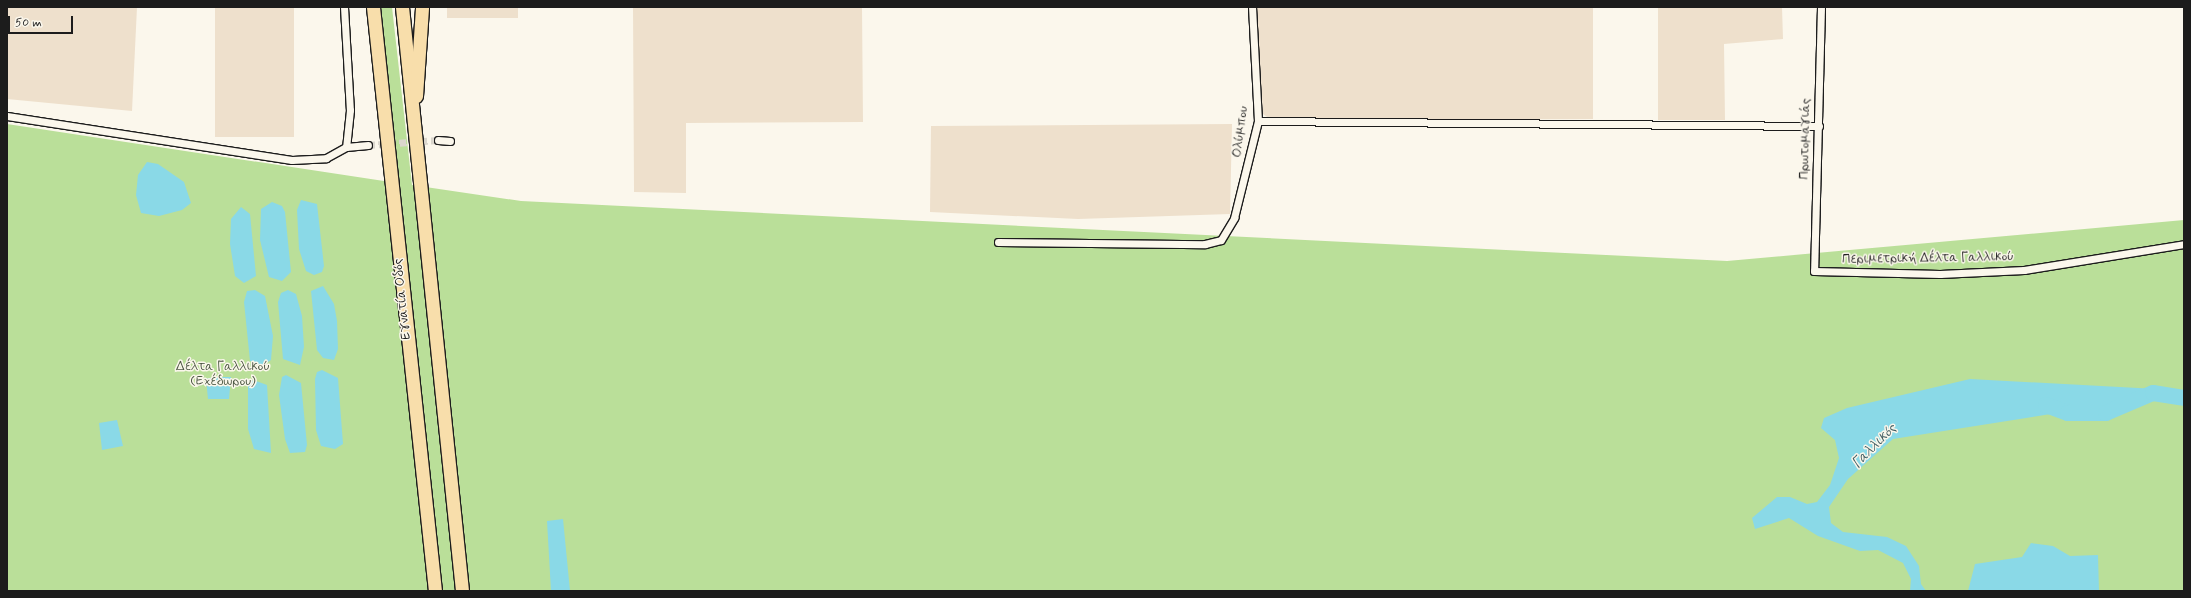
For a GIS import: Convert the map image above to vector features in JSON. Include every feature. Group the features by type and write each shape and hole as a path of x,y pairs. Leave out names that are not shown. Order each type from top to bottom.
{"highway":[{"name":"Εγνατία Οδός","path":"373,7 435,591"},
{"path":"402,7 462,591"},
{"path":"413,120 422,7"}],"street":[{"path":"344,7 350,110 346,147"},
{"name":"Ολύμπου","path":"998,242 1213,244 1227,234 1249,165 1258,122 1252,7"},
{"name":"Πρωτομαγιάς","path":"1814,271 1821,7"},
{"path":"7,116 292,160 326,158 346,147 368,145"},
{"path":"1258,122 1819,126"},
{"path":"438,140 450,141"},
{"name":"Περιμετρική Δέλτα Γαλλικού","path":"1814,271 1940,274 2024,270 2184,244"}],"shaded area":[{"path":"7,7 137,7 132,111 7,99"},
{"path":"215,7 294,7 294,137 215,137"},
{"path":"447,7 518,7 518,18 447,18"},
{"path":"633,7 862,7 863,122 686,123 686,193 634,192"},
{"path":"1255,7 1593,7 1593,119 1271,120 1263,114"},
{"path":"1658,7 1782,7 1783,39 1724,44 1725,120 1658,120"},
{"path":"1232,124 1230,214 1078,219 930,212 931,126"}],"green space":[{"name":"Δέλτα Γαλλικού (Εχέδωρου)","path":"379,7 392,7 412,185 521,201 1727,261 2184,220 2184,591 7,591 7,124 397,183"}],"water":[{"path":"147,162 158,164 184,182 191,203 182,210 159,216 141,213 136,195 138,175"},
{"path":"301,200 317,204 324,266 322,272 314,275 306,271 299,249 297,210"},
{"path":"272,202 282,206 285,212 291,272 282,281 269,277 260,240 261,209"},
{"path":"241,207 250,214 256,276 244,283 235,276 230,244 231,219"},
{"path":"323,286 334,304 337,321 338,349 334,360 323,358 317,350 311,291"},
{"path":"255,290 265,296 273,336 271,360 262,366 250,361 244,302 247,291"},
{"path":"288,290 296,294 302,316 304,347 300,365 283,359 278,302 281,293"},
{"path":"322,370 338,378 343,444 335,449 321,446 316,430 315,379 317,372"},
{"path":"286,375 301,383 307,445 305,452 290,453 285,439 279,395 282,377"},
{"path":"214,377 231,377 229,399 208,399 206,379"},
{"path":"1970,379 2175,390 2184,393 2184,403 2158,397 1893,439 1848,479 1829,507 1831,523 1843,532 1887,537 1906,546 1919,566 1921,584 1926,591 1910,591 1911,579 1903,563 1878,550 1860,551 1818,536 1789,518 1755,529 1752,518 1777,497 1790,497 1807,504 1817,502 1830,485 1839,458 1835,440 1821,428 1824,418 1847,408"},
{"path":"253,380 267,385 271,453 254,449 248,429 248,386"},
{"path":"117,420 123,446 102,450 99,423"},
{"path":"563,519 570,591 551,591 547,521"},
{"path":"2031,543 2053,546 2070,556 2098,555 2099,591 1968,591 1975,564 2022,557"}],"waterway":[{"name":"Γαλλικός","path":"2046,405 2068,413 2106,413 2153,393 2184,398"}],"tunnel":[{"path":"368,145 438,140"}]}
